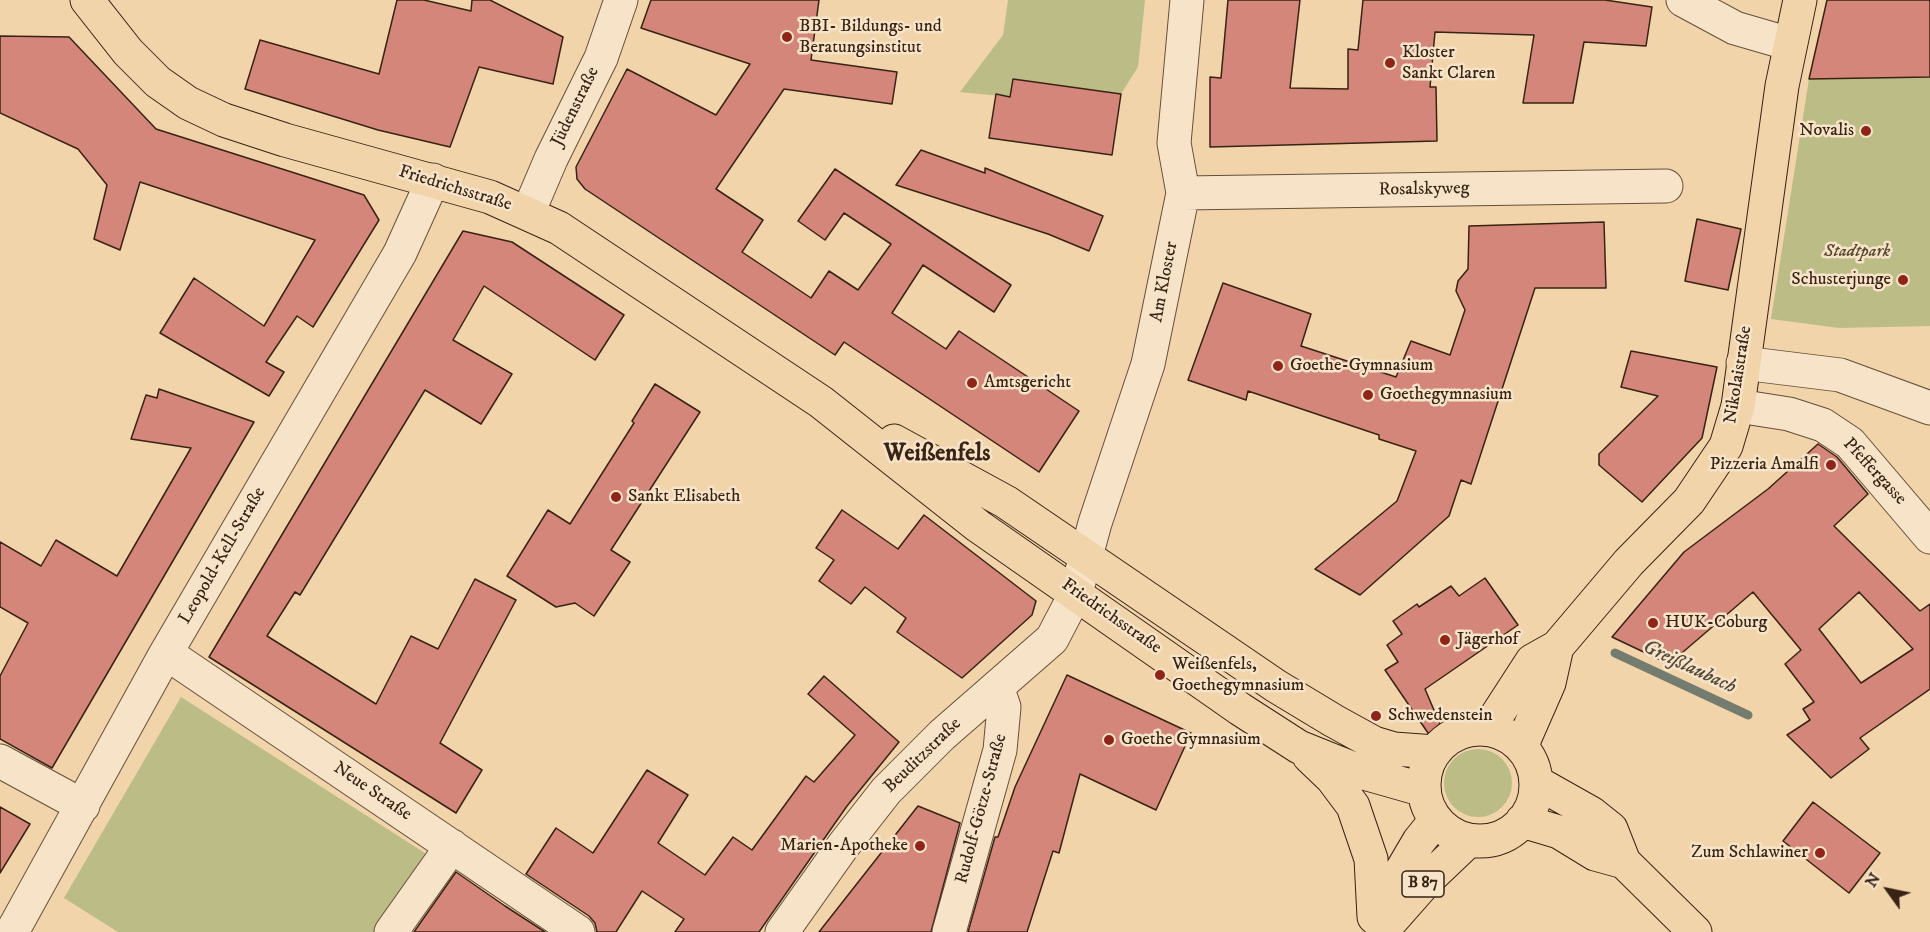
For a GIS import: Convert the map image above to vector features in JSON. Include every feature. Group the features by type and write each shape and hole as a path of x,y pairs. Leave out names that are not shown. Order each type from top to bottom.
{"main road":[{"name":"Friedrichsstraße","path":"87,0 128,52 158,82 188,103 224,120 285,140 433,180 528,213 559,228 821,402 978,525 1183,670 1299,747 1364,773 1424,790"},
{"name":"Nikolaistraße","path":"1488,729 1532,662 1557,647 1629,562 1689,501 1710,474 1726,446 1738,406 1782,86 1800,0"},
{"name":"Friedrichsstraße","path":"821,402 1005,502 1276,686 1334,721 1374,742 1394,749 1435,752"},
{"name":"Nikolaistraße","path":"1521,747 1548,683 1557,647"},
{"path":"1488,729 1506,736 1521,747 1532,763 1536,782 1533,803 1522,821 1498,838 1469,840 1450,832 1436,820 1430,810 1424,790 1426,769 1435,752 1459,733 1488,729"},
{"path":"1299,747 1332,778 1353,806 1371,859 1375,927"},
{"path":"1536,782 1591,813 1611,829 1624,862 1695,932"},
{"name":"B 87","path":"1375,927 1395,879 1436,820"},
{"path":"1522,821 1558,832 1595,854 1624,862"},
{"name":"B 87","path":"1375,927 1469,840"}],"street":[{"name":"Jüdenstraße","path":"528,213 551,159 601,58 621,0"},
{"name":"Am Kloster","path":"1076,593 1085,556 1149,364 1195,194 1174,143 1187,0"},
{"path":"1683,0 1735,28 1790,44"},
{"name":"Leopold-Kell-Straße","path":"12,932 166,653 400,253 433,180"},
{"name":"Rosalskyweg","path":"1195,194 1666,186"},
{"path":"1743,363 1840,375 1930,408"},
{"name":"Pfeffergasse","path":"1738,406 1789,414 1823,425 1850,443 1930,537"},
{"name":"Beuditzstraße","path":"782,932 843,846 886,791 942,735 1052,639 1076,593"},
{"name":"Neue Straße","path":"166,653 579,932"},
{"name":"Rudolf-Götze-Straße","path":"949,932 1000,750 1004,706 997,687"},
{"path":"0,760 83,806"},
{"path":"391,932 452,846"}],"green space":[{"path":"1008,0 1145,0 1138,67 1121,94 1013,79 1010,97 960,92 1003,35"},
{"name":"Stadtpark","path":"1930,77 1930,326 1839,328 1771,319 1809,79"},
{"path":"181,697 428,855 374,932 118,932 64,898"},
{"path":"1478,749 1491,752 1502,759 1509,770 1512,783 1509,796 1502,807 1491,814 1478,817 1465,814 1454,807 1447,796 1444,783 1447,770 1454,759 1465,752"}],"building":[{"path":"397,0 424,0 471,11 472,0 490,0 563,37 553,84 479,67 450,147 378,130 245,89 260,40 379,74"},
{"path":"651,0 819,0 811,60 897,72 892,104 784,89 716,189 763,220 742,252 811,298 829,271 858,290 891,244 844,213 825,240 798,221 835,169 1011,285 994,312 923,265 892,313 946,349 959,331 1079,411 1039,472 844,342 835,355 585,189 577,179 576,167 627,69 716,115 750,64 641,28"},
{"name":"Kloster Sankt Claren","path":"1228,0 1300,0 1290,88 1348,89 1348,49 1358,50 1363,0 1605,0 1652,7 1646,46 1584,42 1573,103 1523,103 1534,35 1435,32 1430,87 1436,87 1437,141 1210,147 1210,77 1221,78"},
{"path":"1827,0 1930,0 1930,77 1809,79"},
{"path":"0,36 69,37 156,129 364,195 379,220 313,327 297,316 266,362 284,372 269,396 160,333 194,278 264,326 315,240 140,182 120,250 94,239 107,185 78,149 0,113"},
{"path":"1013,79 1121,94 1112,155 989,138 996,94 1010,97"},
{"path":"921,150 985,173 985,168 1103,216 1089,251 1048,234 896,185"},
{"path":"1697,219 1741,229 1728,290 1685,281"},
{"name":"Goethe-Gymnasium","path":"1604,222 1606,288 1535,288 1471,484 1461,480 1449,516 1360,595 1315,569 1397,501 1416,451 1379,439 1379,435 1248,391 1246,400 1188,380 1223,283 1311,314 1301,346 1396,377 1411,341 1450,355 1465,310 1456,291 1458,281 1468,269 1469,226"},
{"path":"463,231 512,242 624,315 595,360 484,286 453,340 512,374 481,424 425,390 300,595 295,592 267,636 376,704 411,636 438,649 475,579 516,600 440,743 482,770 456,813 209,657"},
{"path":"1631,351 1717,367 1702,438 1642,502 1599,465 1599,454 1658,396 1621,387"},
{"name":"Sankt Elisabeth","path":"655,384 700,412 611,550 630,562 594,616 575,603 556,607 507,576 548,510 570,524 634,423 632,421"},
{"path":"159,389 254,422 52,768 0,739 0,676 28,623 0,607 0,542 41,566 56,540 117,576 191,448 131,439 146,395 157,398"},
{"path":"1818,444 1837,457 1868,494 1834,526 1920,611 1930,604 1930,689 1860,738 1869,749 1831,778 1787,735 1810,720 1803,709 1814,702 1785,664 1801,650 1753,592 1669,664 1612,637 1684,552 1768,489","holes":["1859,592 1913,649 1861,683 1819,629"]},
{"path":"842,510 898,549 924,515 1036,601 1032,615 962,678 897,632 906,618 865,587 851,604 819,581 834,560 816,548"},
{"name":"Jägerhof","path":"1485,578 1518,625 1425,689 1445,736 1428,733 1385,670 1398,662 1387,645 1402,634 1393,621 1417,604 1419,607 1451,586 1459,596"},
{"path":"1067,675 1191,733 1156,810 1080,774 1059,853 1053,851 1027,932 968,932 995,837 998,837 1015,787"},
{"path":"824,676 899,742 847,806 759,932 675,932 684,919 642,891 616,932 597,932 595,923 589,916 526,874 556,828 593,853 647,770 688,795 658,843 705,875 733,837 752,850 806,776 814,782 855,735 808,694"},
{"path":"1813,802 1880,853 1849,893 1783,841"},
{"path":"918,806 960,823 931,932 819,932"},
{"path":"0,807 30,824 0,873"},
{"path":"456,872 505,906 545,932 414,932"}],"waterway":[{"name":"Greißlaubach","path":"1615,653 1748,715"}],"place":[{"name":"BBI- Bildungs- und Beratungsinstitut","path":"787,37"},
{"name":"Kloster Sankt Claren","path":"1390,63"},
{"name":"Novalis","path":"1866,131"},
{"name":"Schusterjunge","path":"1903,280"},
{"name":"Goethe-Gymnasium","path":"1278,366"},
{"name":"Amtsgericht","path":"972,383"},
{"name":"Goethegymnasium","path":"1368,395"},
{"name":"Pizzeria Amalfi","path":"1831,465"},
{"name":"Sankt Elisabeth","path":"616,497"},
{"name":"HUK-Coburg","path":"1653,623"},
{"name":"Jägerhof","path":"1445,640"},
{"name":"Weißenfels, Goethegymnasium","path":"1160,675"},
{"name":"Schwedenstein","path":"1376,716"},
{"name":"Goethe Gymnasium","path":"1109,740"},
{"name":"Marien-Apotheke","path":"920,846"},
{"name":"Zum Schlawiner","path":"1820,853"}],"district":[{"name":"Weißenfels","path":"937,455"}]}
